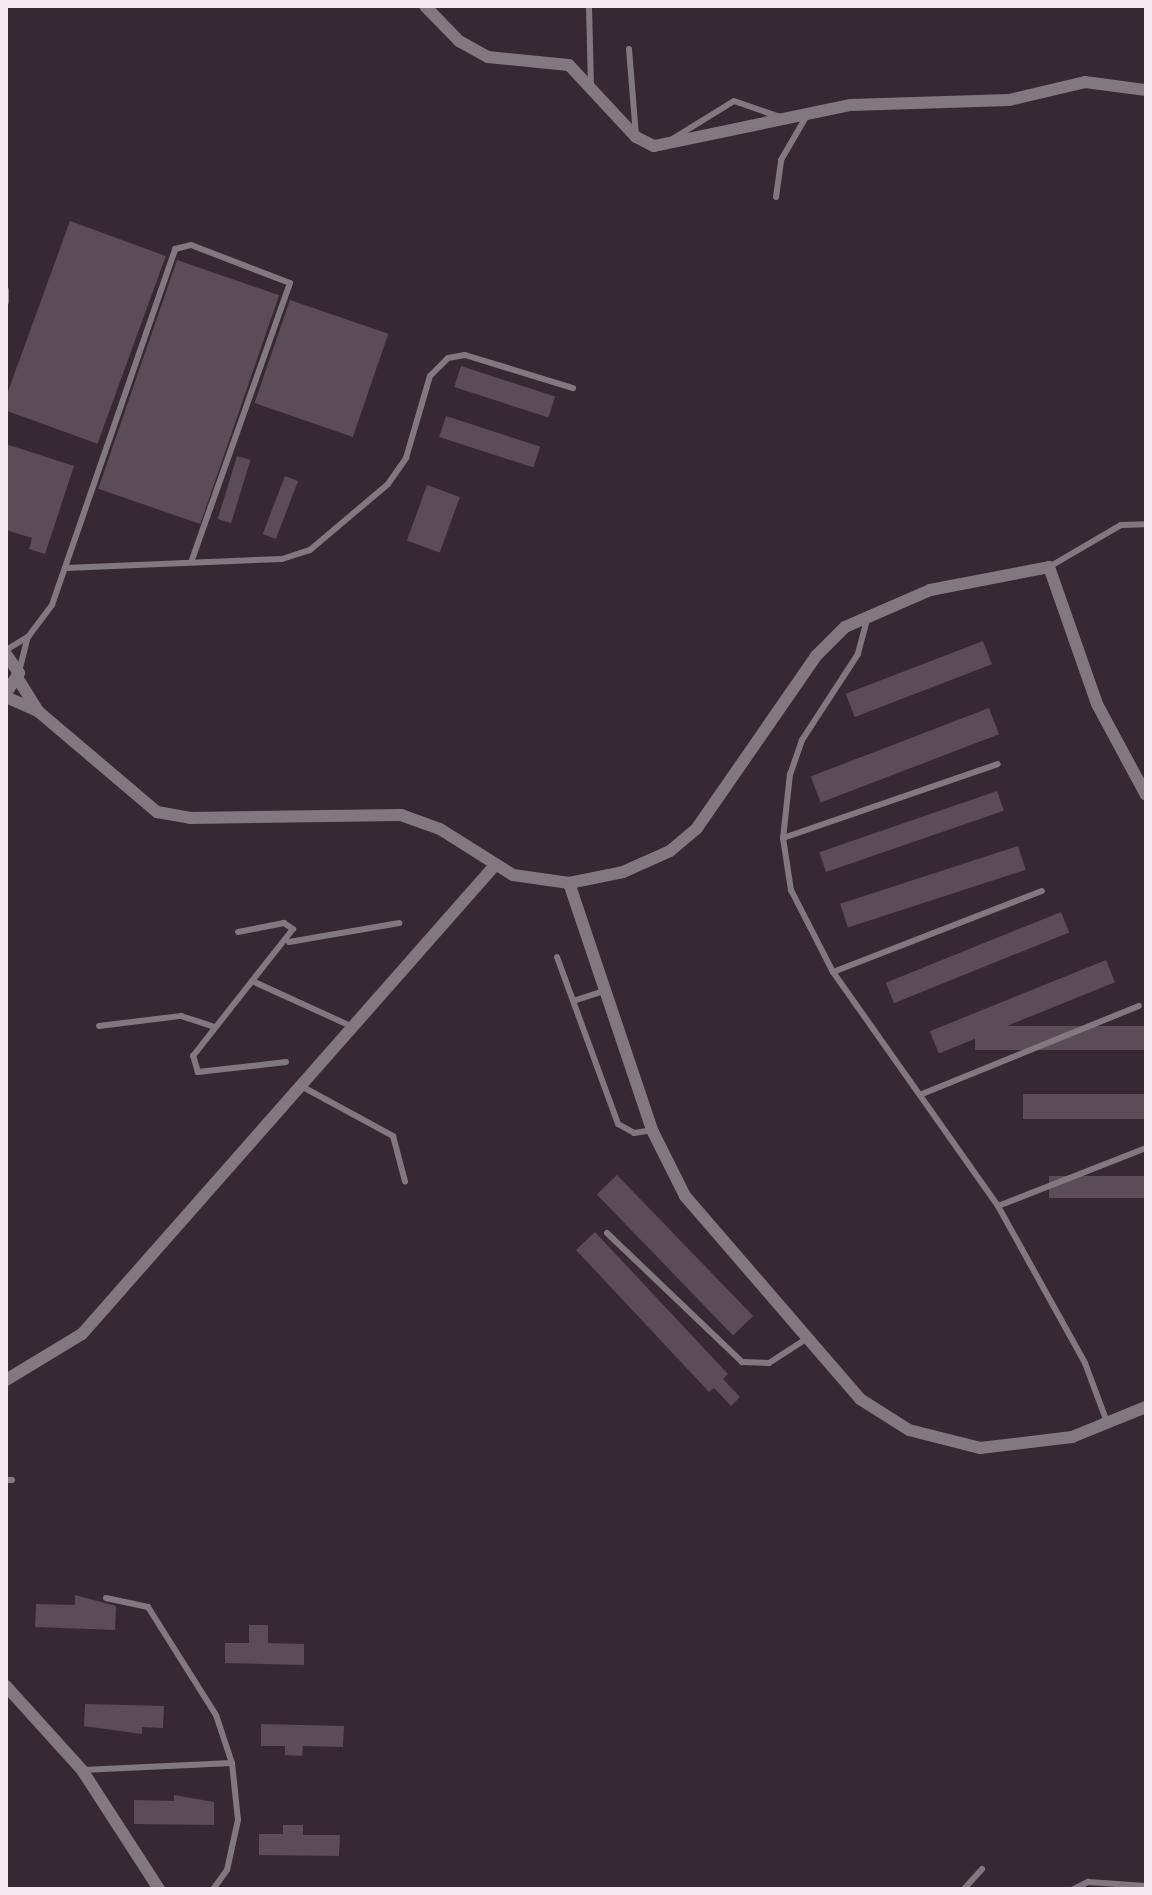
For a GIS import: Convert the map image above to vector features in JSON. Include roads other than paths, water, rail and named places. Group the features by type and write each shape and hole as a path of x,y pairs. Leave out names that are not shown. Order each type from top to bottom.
{"street":[{"path":"425,6 475,51 501,61 559,61 591,86 636,137 664,146 878,102 1009,100 1085,82 1146,90"},
{"path":"19,676 6,695 39,712 157,812 190,818 392,813 440,829 527,880 569,883 623,872 670,851 697,828 816,656 869,612 930,590 1049,567 1097,704 1146,795"},
{"path":"6,652 39,712"},
{"path":"6,1380 82,1334 496,864"},
{"path":"569,883 652,1130 685,1196 803,1341 887,1419 943,1441 1020,1448 1108,1423 1146,1407"},
{"path":"6,1686 82,1770 159,1889"}],"lane":[{"path":"589,6 591,86"},
{"path":"629,49 636,137"},
{"path":"664,146 734,101 787,121"},
{"path":"776,197 781,160 808,114"},
{"path":"19,676 28,637 66,568 175,249 191,245 290,283 192,559"},
{"path":"6,290 6,302"},
{"path":"66,568 192,559 282,559 310,550 355,519 406,458 430,376 448,358 465,355 573,388"},
{"path":"1049,567 1121,525 1146,524"},
{"path":"869,612 858,654 802,740 790,774 783,838 800,914 833,972 922,1094 998,1206 1085,1363 1108,1423"},
{"path":"6,652 28,637"},
{"path":"783,838 998,764"},
{"path":"833,972 1042,891"},
{"path":"286,1062 195,1070 194,1047 289,942 399,923"},
{"path":"238,932 289,924 289,942"},
{"path":"557,957 618,1124 634,1133 652,1130"},
{"path":"252,981 353,1027"},
{"path":"573,1001 606,990"},
{"path":"922,1094 1139,1006"},
{"path":"99,1026 181,1016 211,1026"},
{"path":"301,1086 393,1136 405,1181"},
{"path":"998,1206 1146,1148"},
{"path":"607,1233 742,1362 769,1363 803,1341"},
{"path":"106,1598 148,1607 216,1715 232,1763 235,1842 213,1889"},
{"path":"82,1770 232,1763"},
{"path":"964,1889 982,1869"},
{"path":"1074,1889 1088,1882 1146,1886"}]}
